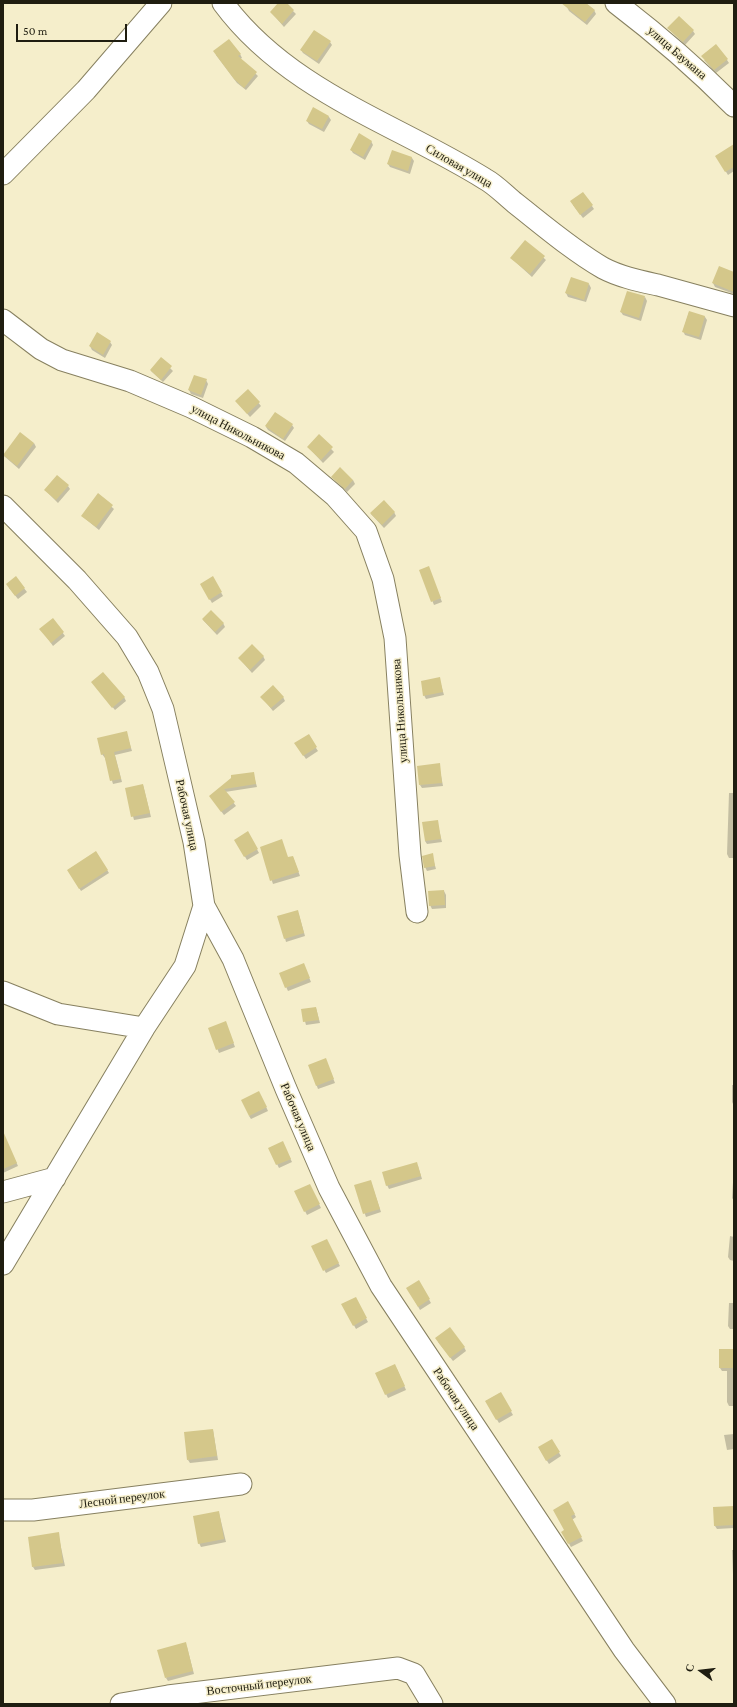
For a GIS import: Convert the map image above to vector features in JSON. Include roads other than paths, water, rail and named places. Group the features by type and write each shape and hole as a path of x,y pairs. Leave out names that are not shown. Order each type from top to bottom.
{"street":[{"path":"3,174 86,90 161,3"},
{"name":"Силовая улица","path":"223,3 250,36 271,55 306,80 375,120 450,158 486,180 542,224 604,268 629,278 734,306"},
{"name":"улица Баумана","path":"616,3 654,33 706,78 734,106"},
{"name":"улица Никольникова","path":"3,320 41,349 62,360 130,381 192,407 252,437 296,463 335,496 366,531 383,579 395,638 410,855 417,912"},
{"name":"Рабочая улица","path":"3,506 82,585 127,637 148,672 163,709 194,842 204,906 233,959 286,1089 329,1188 381,1286 624,1650 665,1704"},
{"path":"3,1264 144,1028 184,966 204,906"},
{"path":"3,992 58,1014 144,1028"},
{"path":"3,1192 55,1178"},
{"name":"Лесной переулок","path":"3,1510 33,1510 241,1484"},
{"name":"Восточный переулок","path":"120,1704 168,1696 398,1668 414,1674 432,1704"}]}
